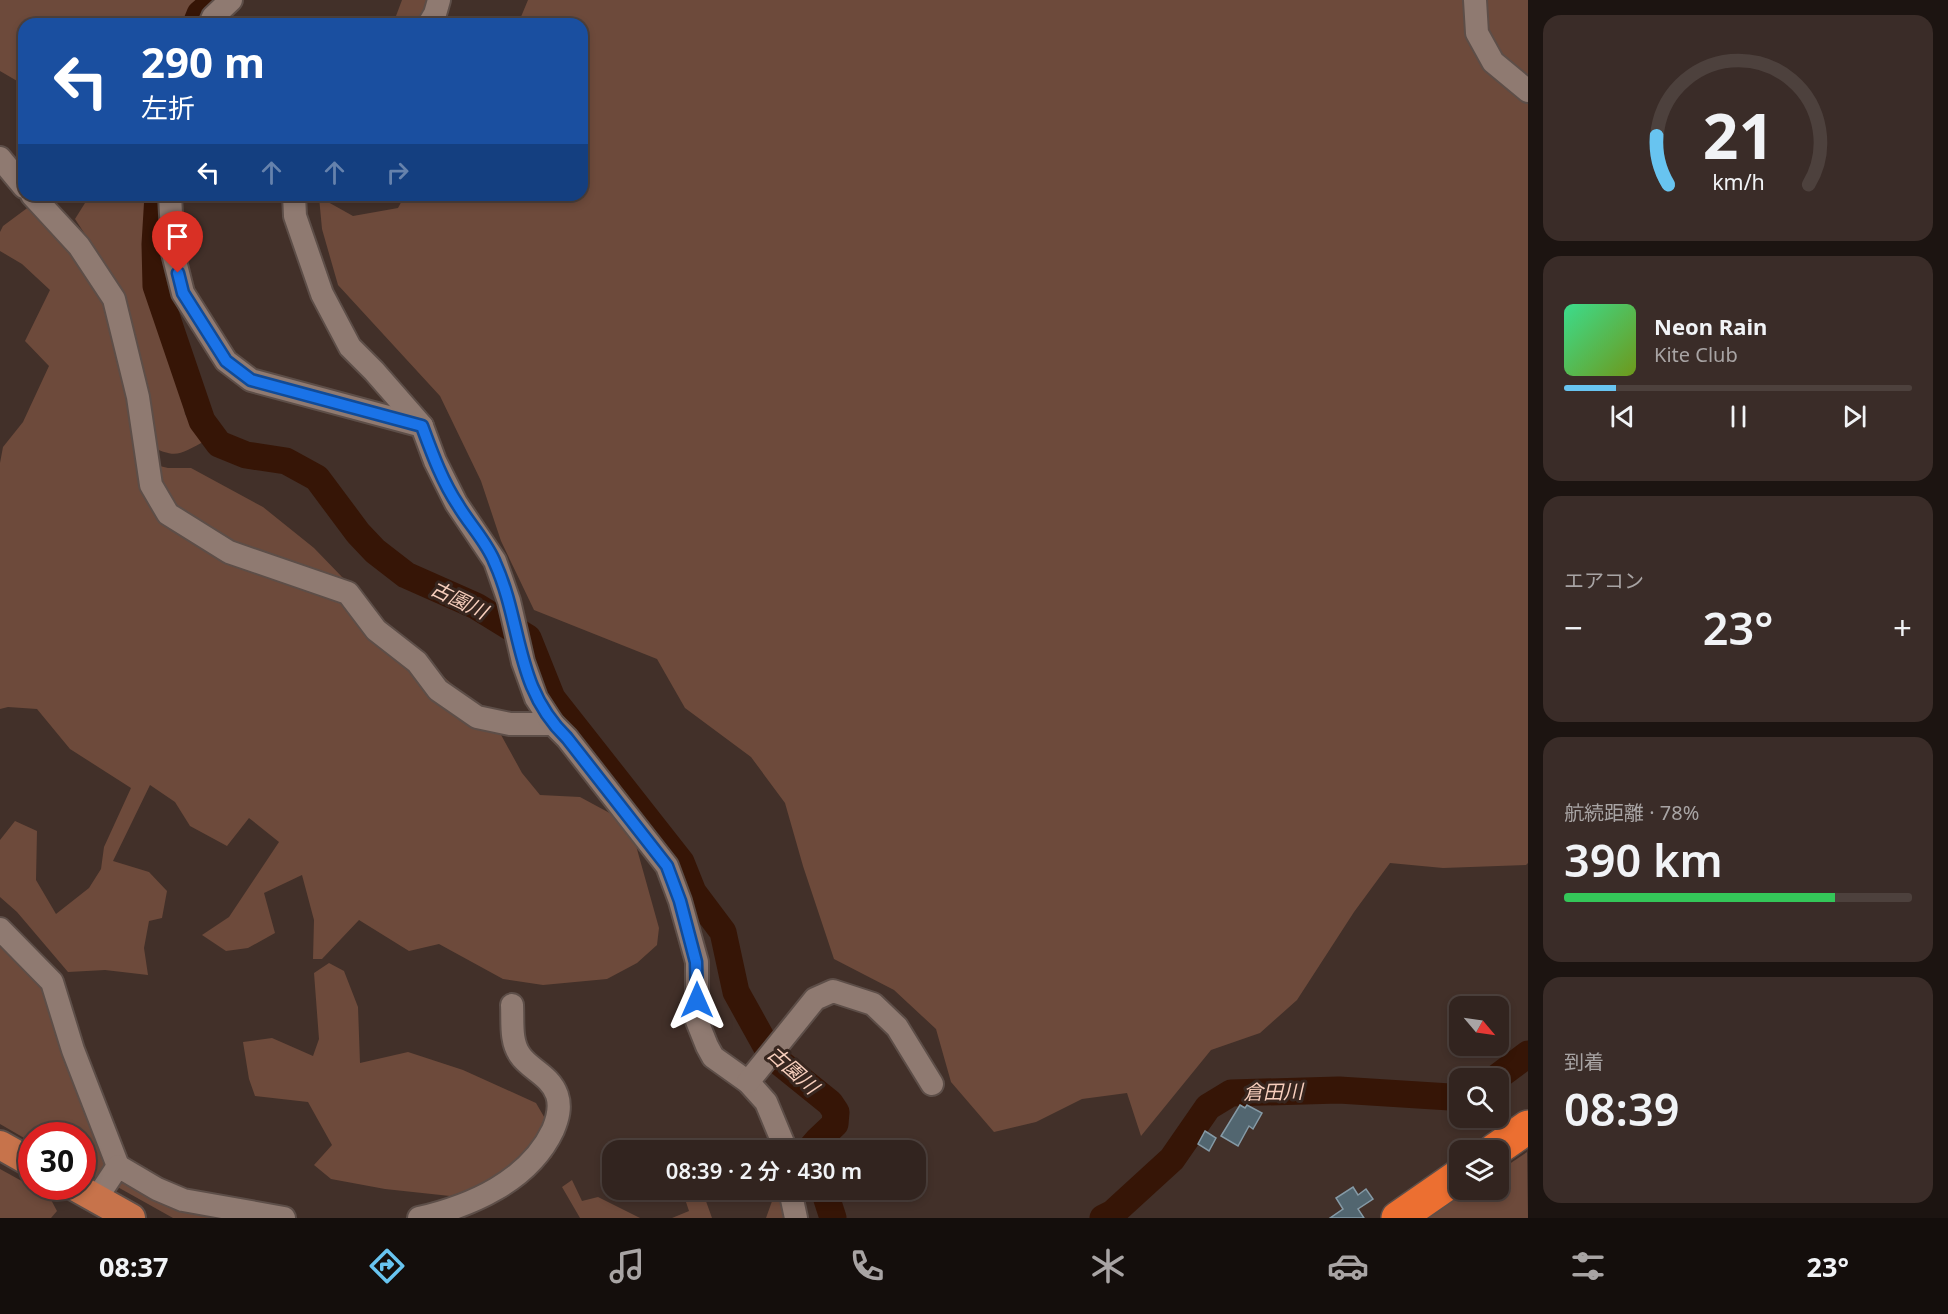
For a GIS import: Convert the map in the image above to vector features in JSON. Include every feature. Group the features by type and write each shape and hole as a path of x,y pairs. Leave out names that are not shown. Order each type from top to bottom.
{"highway":[{"path":"1509,1140 1528,1126"},
{"path":"1398,1218 1449,1183"}],"main road":[{"path":"0,1145 18,1155"},
{"path":"96,1199 131,1218"}],"street":[{"path":"213,18 231,0"},
{"path":"433,18 439,0"},
{"path":"1475,0 1477,33 1493,62 1528,91"},
{"path":"0,158 18,180"},
{"path":"38,201 79,246 114,300 138,398 151,485 168,514 229,552 348,594 376,630 417,662 438,690 477,717 510,724 553,724"},
{"path":"170,201 173,253 183,293 226,361 251,380 422,426"},
{"path":"294,201 295,216 322,294 350,347 422,426 435,461 456,503 495,561 509,601 523,662 536,698 553,724 567,738 667,866 677,892 696,962 697,1021 713,1057 748,1082 766,1102 782,1140"},
{"path":"0,928 52,982 73,1050 118,1166 156,1190 183,1200 284,1218"},
{"path":"748,1082 815,999 833,991 873,1004 897,1027 932,1084"},
{"path":"419,1218 438,1214 489,1193 521,1172 545,1146 557,1119 560,1105 556,1092 545,1076 520,1056 513,1040 513,1005"},
{"path":"96,1184 118,1166"},
{"path":"792,1200 796,1218"}],"shaded area":[{"path":"0,0 202,0 192,18 18,18 18,82 0,71"},
{"path":"402,0 429,0 419,18 395,18"},
{"path":"528,0 1528,0 1528,863 1526,865 1443,868 1390,863 1354,912 1297,1000 1260,1033 1211,1050 1141,1136 1127,1093 1082,1099 1036,1122 994,1132 951,1082 936,1029 894,990 834,959 785,803 751,757 685,708 657,659 534,610 501,541 481,481 440,396 338,285 322,229 319,201 326,201 353,216 398,208 402,201 588,201 588,18 520,18"},
{"path":"86,201 161,201 159,209 158,257 185,414 194,431 207,440 184,452 172,454 148,445 143,391 121,289 75,219"},
{"path":"34,203 82,261 113,318 143,462 168,468 191,468 263,507 314,548 404,641 494,722 522,773 540,795 580,797 630,824 659,928 657,945 637,963 607,979 543,985 503,979 439,944 409,951 359,920 322,959 313,959 314,920 302,875 264,893 275,933 248,948 226,951 202,935 229,917 279,842 249,818 227,846 190,826 175,802 150,785 113,861 149,872 167,891 162,918 149,921 144,948 148,975 105,970 68,972 17,912 0,897 0,840 15,821 37,831 36,880 56,914 89,888 101,869 104,847 131,788 70,749 37,709 8,707 0,709 0,463 3,447 23,422 49,366 25,341 50,290 22,264 0,251 0,232 3,226"},
{"path":"0,917 63,980 81,1035 108,1164 96,1178 96,1122 18,1122 18,1134 0,1124"},
{"path":"329,963 344,971 358,1007 360,1063 408,1052 463,1070 536,1103 557,1139 552,1157 532,1176 500,1180 450,1196 385,1189 331,1179 314,1165 332,1145 308,1102 255,1096 249,1079 243,1042 272,1038 313,1056 319,1039 314,973"},
{"path":"1527,1152 1528,1218 1427,1218 1455,1200 1509,1200 1509,1164"},
{"path":"0,1169 18,1179 18,1200 51,1200 57,1211 51,1218 0,1218"},
{"path":"572,1180 582,1201 598,1197 640,1218 580,1218 562,1187"},
{"path":"125,1181 233,1218 173,1218 114,1185"},
{"path":"685,1200 706,1200 712,1218 672,1218 689,1211"},
{"path":"772,1200 805,1200 807,1218 766,1218"}],"building":[{"path":"1240,1105 1245,1108 1247,1105 1262,1113 1253,1129 1249,1126 1238,1146 1221,1136"},
{"path":"1205,1131 1216,1138 1209,1151 1198,1144"},
{"path":"1353,1187 1358,1195 1366,1189 1373,1199 1358,1209 1364,1218 1330,1218 1343,1209 1336,1198"}],"waterway":[{"name":"古園川","path":"198,18 216,0"},
{"name":"古園川","path":"158,201 155,244 156,286 202,421 219,444 246,455 286,461 317,478 358,533 375,551 406,575 476,606 528,638 552,698 681,862 693,892 723,932 736,992 766,1046 778,1061 830,1103 836,1112 835,1124 818,1140"},
{"name":"倉田川","path":"1509,1068 1528,1054"},
{"name":"倉田川","path":"1103,1218 1113,1213 1172,1159 1208,1107 1231,1093 1339,1090 1449,1097"},
{"name":"古園川","path":"827,1200 833,1218"}],"route":[{"path":"178,273 183,293 226,361 251,380 422,426 435,461 456,503 495,561 509,601 523,662 536,698 553,724 567,738 667,866 680,901 696,962 697,1000"}]}
